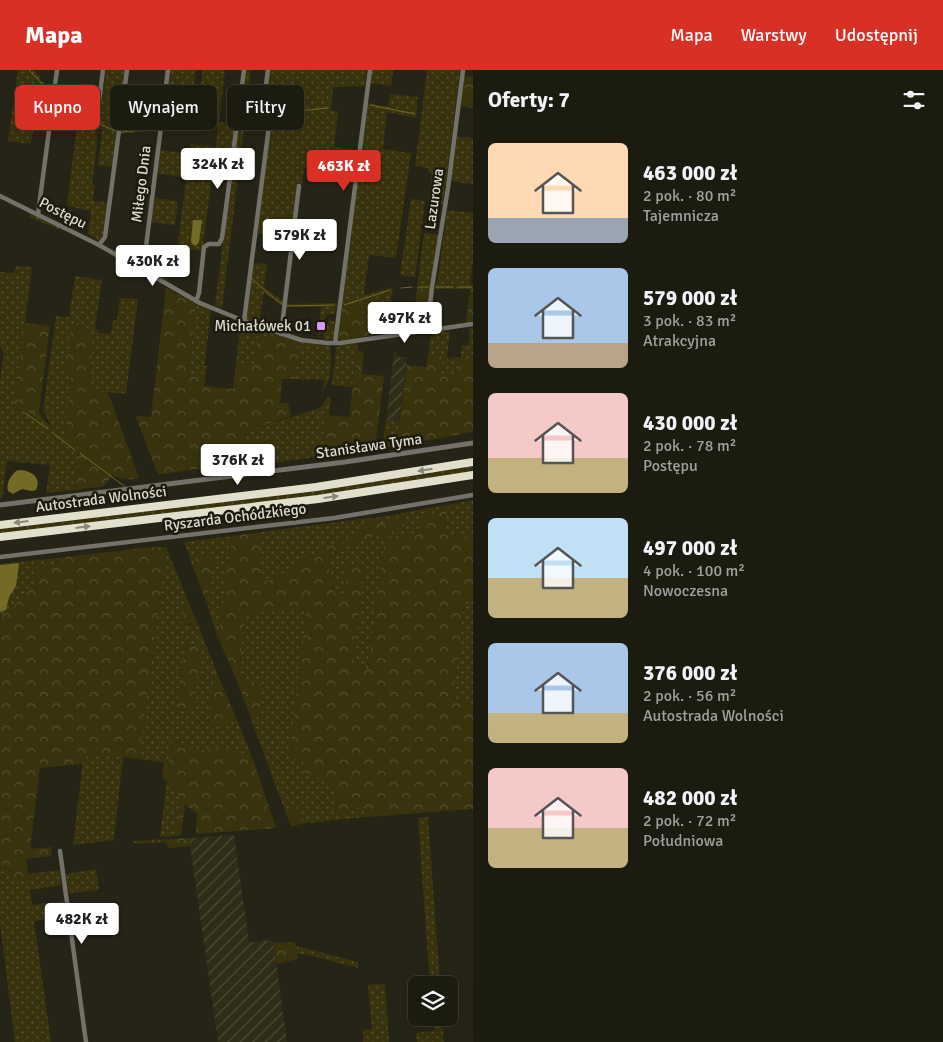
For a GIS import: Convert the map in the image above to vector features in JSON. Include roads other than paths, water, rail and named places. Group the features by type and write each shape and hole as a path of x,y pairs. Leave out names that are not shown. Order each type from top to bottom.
{"highway":[{"name":"Autostrada Wolności","path":"0,525 316,487 473,462"},
{"name":"Autostrada Wolności","path":"0,537 318,499 473,475"}],"street":[{"path":"56,85 58,70"},
{"path":"100,94 103,70"},
{"path":"99,246 105,237 127,70"},
{"name":"Miłego Dnia","path":"143,270 168,70"},
{"path":"196,301 199,293 204,246 219,244 222,238 244,70"},
{"path":"244,321 270,118 264,99 268,70"},
{"path":"335,343 370,70"},
{"name":"Lazurowa","path":"427,331 463,70"},
{"path":"38,214 49,130"},
{"path":"281,334 300,186"},
{"name":"Postępu","path":"0,196 99,246 196,301 244,321 302,340 335,343 473,324"},
{"name":"Stanisława Tyma","path":"0,505 345,462 473,443"},
{"name":"Ryszarda Ochódzkiego","path":"0,557 327,518 473,496"},
{"path":"60,850 86,1042"}],"waterway":[{"path":"29,70 43,85"},
{"path":"370,105 415,114"},
{"path":"304,111 327,108"},
{"path":"100,124 115,131"},
{"path":"123,132 140,130"},
{"path":"252,279 282,304"},
{"path":"401,288 412,287"},
{"path":"419,287 428,287"},
{"path":"436,287 453,287"},
{"path":"459,287 472,287"},
{"path":"344,305 390,290"},
{"path":"287,306 334,305"},
{"path":"25,413 48,429"},
{"path":"54,434 75,450"},
{"path":"80,453 124,486"}],"place":[{"name":"Michałówek 01","path":"321,326"}]}
